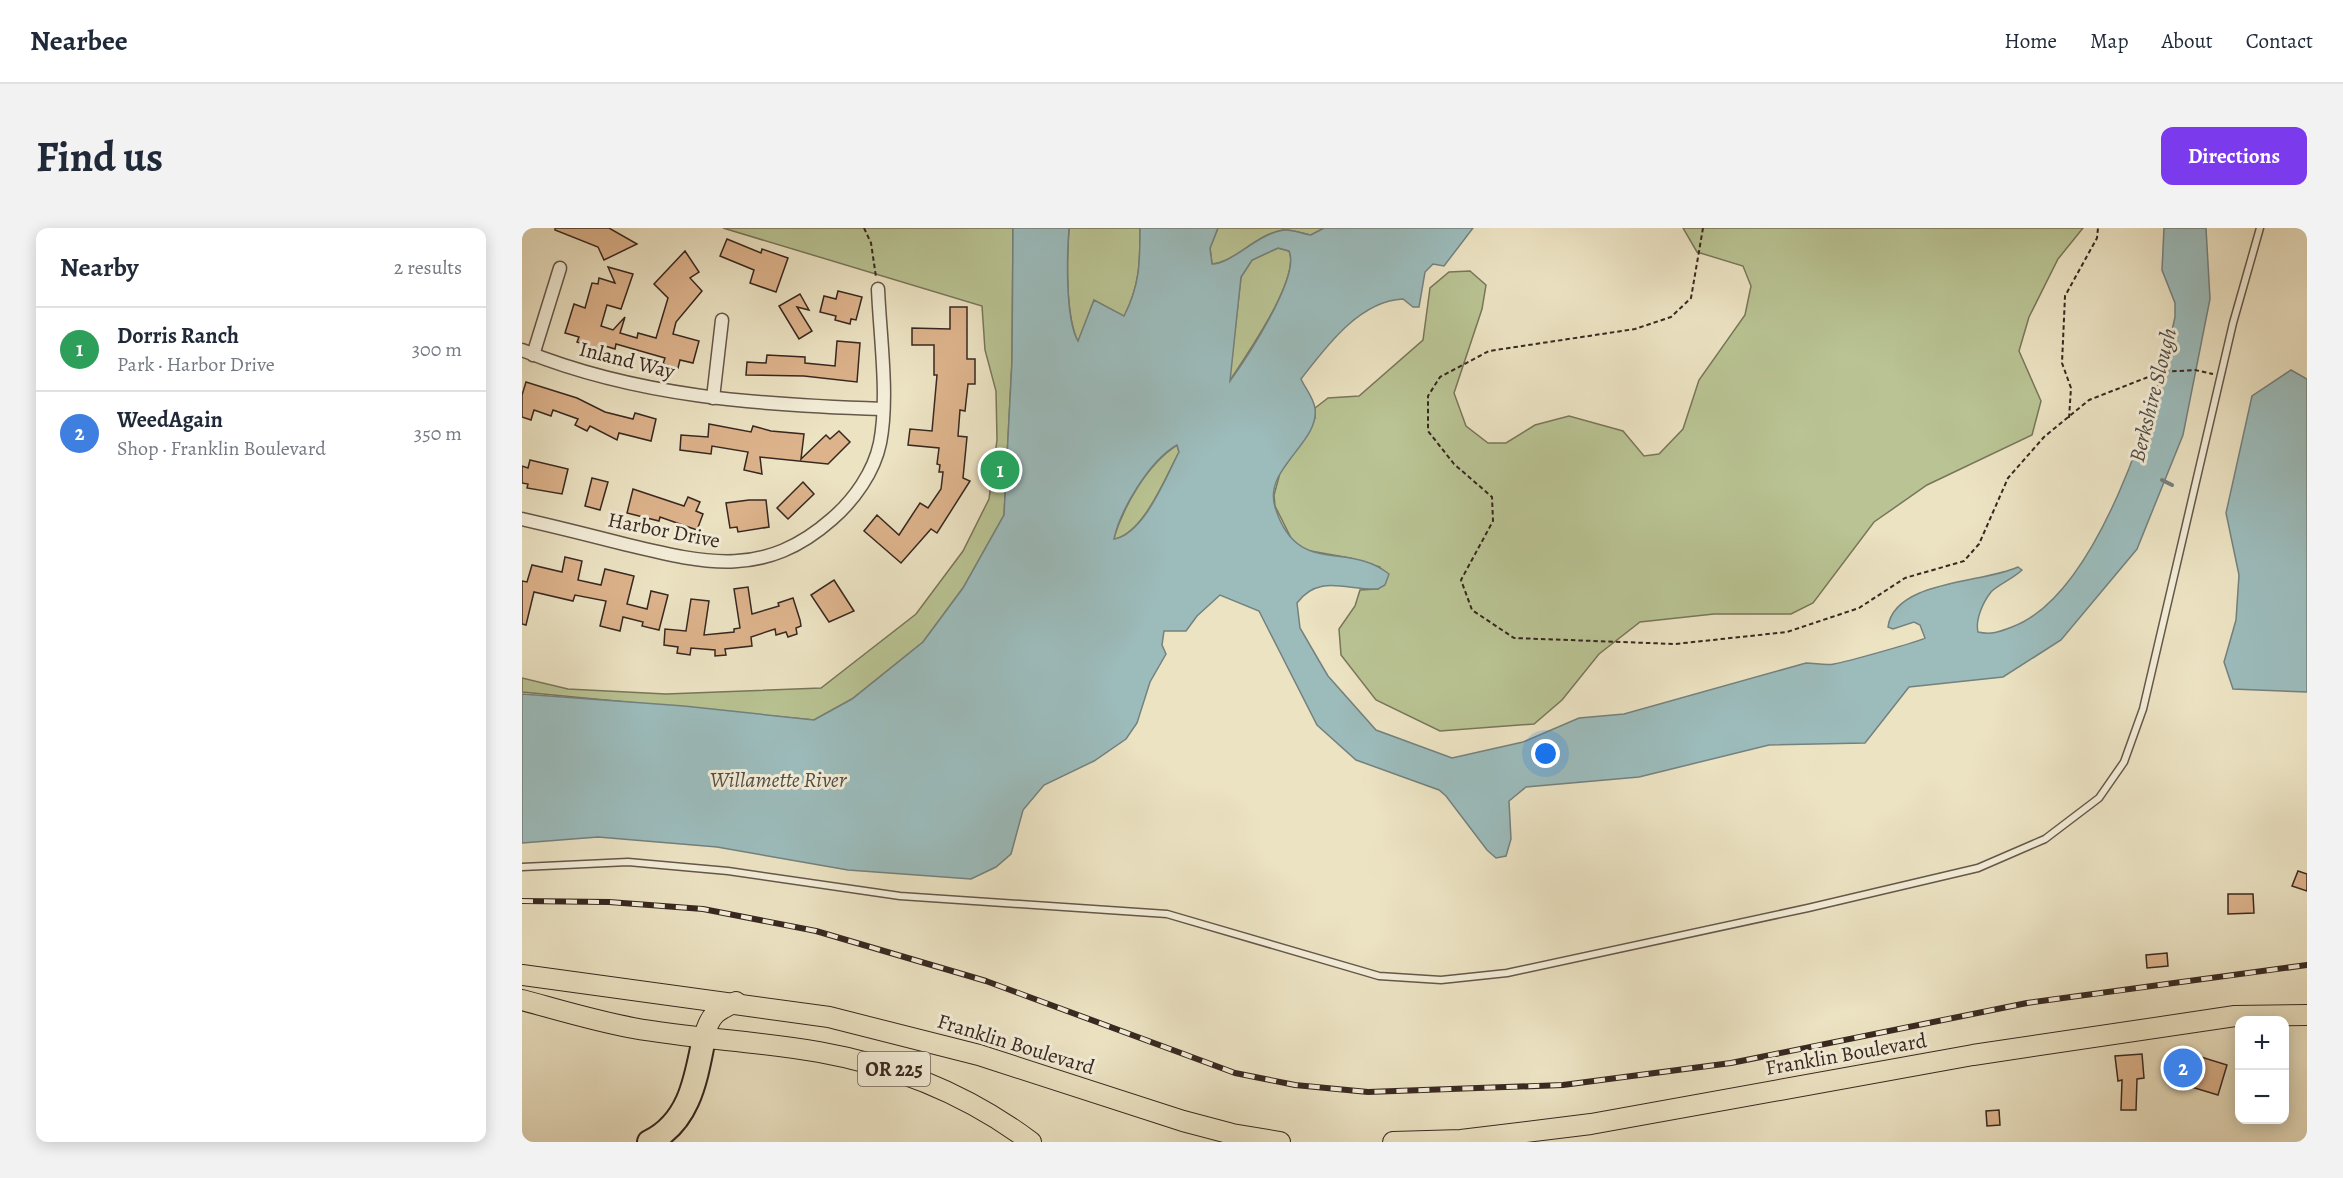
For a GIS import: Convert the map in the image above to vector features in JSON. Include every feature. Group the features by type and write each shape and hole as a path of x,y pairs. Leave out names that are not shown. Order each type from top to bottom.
{"highway":[{"path":"649,1142 674,1123 689,1102 704,1038"}],"main road":[{"name":"Franklin Boulevard","path":"522,975 736,1002 852,1023 979,1055 1183,1121 1232,1134 1280,1142"},
{"name":"OR 225","path":"522,999 587,1019 704,1038 818,1052 891,1068 966,1098 1031,1142"},
{"path":"704,1038 710,1017 715,1011 736,1002"},
{"name":"Franklin Boulevard","path":"1393,1142 1461,1140 1591,1124 1973,1055 2235,1016 2307,1016"}],"street":[{"name":"Inland Way","path":"560,268 527,352 609,379 714,398 792,406 883,409"},
{"name":"Harbor Drive","path":"522,519 711,563 747,562 779,553 813,536 842,510 864,481 880,444 883,409 878,289"},
{"path":"714,398 722,320"}],"lane":[{"path":"522,867 628,862 728,871 900,896 1167,914 1379,976 1442,980 1507,973 1808,908 1978,868 2045,838 2099,798 2124,762 2143,709 2221,375 2260,228"}],"path":[{"path":"864,228 873,251 878,289"},
{"path":"1703,228 1691,297 1671,317 1635,329 1489,351 1440,376 1428,396 1428,431 1454,464 1492,496 1493,520 1461,580 1472,610 1514,638 1675,644 1787,632 1858,608 1905,578 1964,561 1979,544 2008,478 2044,437 2090,400 2161,372 2195,370 2221,375"},
{"path":"2069,418 2071,388 2062,363 2066,296 2097,238 2098,228"}],"green space":[{"path":"723,228 1013,228 1012,361 1004,515 963,588 923,642 852,699 814,720 522,692 522,678 568,689 666,694 821,688 916,614 963,551 989,499 997,440 996,391 985,350 982,306"},
{"path":"1069,228 1140,228 1138,274 1124,317 1094,300 1078,342 1069,302"},
{"path":"1218,228 1324,228 1311,235 1286,230 1273,233 1229,259 1212,264 1210,248"},
{"path":"1683,228 2083,228 2058,259 2029,317 2019,351 2041,401 2032,435 1927,485 1874,522 1813,603 1791,614 1714,614 1640,622 1599,654 1562,700 1534,724 1440,731 1376,700 1341,655 1339,629 1355,606 1360,590 1378,589 1380,567 1350,558 1305,550 1292,540 1275,506 1274,495 1280,473 1306,436 1315,418 1315,408 1328,398 1359,396 1423,340 1430,288 1449,272 1470,271 1486,285 1482,309 1454,393 1466,426 1488,443 1506,443 1535,425 1569,416 1623,431 1644,456 1659,454 1683,429 1699,380 1745,315 1751,286 1743,266 1697,252"},
{"path":"1278,248 1289,251 1291,263 1287,279 1270,317 1229,382 1241,277 1252,260"},
{"path":"1177,445 1179,452 1144,516 1124,535 1113,540 1130,500 1146,475 1166,453"}],"water":[{"name":"Willamette River","path":"1013,228 1069,228 1069,303 1078,341 1094,300 1124,316 1138,273 1140,228 1218,228 1210,248 1212,264 1229,259 1264,237 1284,230 1311,235 1324,228 1473,228 1444,266 1433,264 1425,272 1419,307 1413,307 1403,299 1372,308 1358,317 1333,340 1301,379 1314,404 1314,421 1309,433 1277,480 1273,493 1275,507 1284,529 1296,543 1324,554 1373,564 1389,574 1385,585 1378,589 1324,586 1315,588 1297,603 1300,628 1328,676 1376,730 1452,758 1523,742 1579,718 1624,714 1806,663 1834,664 1920,640 1925,638 1920,625 1914,622 1893,629 1888,627 1894,612 1906,600 1943,585 2018,567 2022,570 1988,596 1979,617 1978,632 1999,632 2012,627 2043,608 2072,577 2097,537 2119,492 2154,396 2175,317 2175,303 2162,270 2164,228 2206,228 2210,299 2183,435 2137,549 2061,640 2003,677 1909,687 1865,743 1769,745 1639,777 1526,787 1509,801 1511,839 1506,856 1496,858 1439,790 1356,760 1317,725 1259,611 1220,595 1197,616 1186,631 1164,631 1162,645 1166,654 1150,682 1137,723 1126,739 1094,761 1044,785 1023,810 1011,854 996,867 971,879 848,870 717,847 598,837 522,843 522,694 684,706 814,720 852,699 923,642 963,588 1004,515 1012,361","holes":["1278,248 1289,251 1291,263 1287,279 1270,317 1230,381 1241,277 1252,260","1177,445 1179,452 1153,503 1135,527 1125,535 1114,539 1129,500 1157,462"]},
{"path":"2291,370 2307,379 2307,692 2233,689 2224,662 2236,620 2239,575 2226,513 2252,396"}],"building":[{"path":"555,228 609,228 637,244 604,260 598,247 555,230"},
{"path":"727,239 761,253 762,249 788,258 776,292 750,283 754,270 720,256"},
{"path":"685,251 699,272 690,278 702,291 676,322 673,334 699,341 693,363 680,360 678,368 663,364 665,358 616,344 615,349 605,346 604,350 577,342 579,337 565,333 574,304 585,308 592,283 598,284 599,278 615,283 608,267 633,274 621,309 607,305 601,326 613,330 625,317 620,333 637,338 638,333 656,338 668,298 654,284"},
{"path":"838,291 862,297 856,320 851,319 850,324 835,320 836,316 820,312 824,296 836,299"},
{"path":"800,294 809,310 797,307 812,331 799,339 779,306"},
{"path":"950,307 967,307 967,359 975,359 975,384 968,384 965,411 960,410 958,436 967,437 963,478 970,481 937,533 931,529 901,563 864,531 877,515 899,535 920,503 928,508 941,489 943,472 939,472 940,465 937,464 939,448 908,445 910,429 932,431 937,375 934,375 934,345 912,345 912,328 950,329"},
{"path":"837,341 860,343 857,382 804,376 746,375 747,362 766,363 767,355 805,357 805,363 835,366"},
{"path":"526,382 577,398 605,412 633,419 635,413 656,419 651,441 619,433 617,440 590,426 587,431 575,425 578,419 553,410 551,416 534,410 531,420 522,417 522,395"},
{"path":"709,424 751,432 753,426 771,431 804,434 801,459 826,435 830,439 839,431 850,442 828,464 760,457 762,474 744,470 748,452 712,446 711,454 680,450 681,435 708,437"},
{"path":"530,460 568,469 562,494 527,488 528,484 522,483 522,466 528,468"},
{"path":"592,478 608,482 600,510 585,506"},
{"path":"803,482 814,494 788,519 777,508"},
{"path":"633,489 684,506 688,497 700,502 696,511 703,514 697,530 660,517 659,521 627,513"},
{"path":"766,500 769,527 738,532 737,527 730,528 726,503"},
{"path":"565,557 582,561 578,580 601,585 605,569 634,576 627,604 647,609 651,591 668,595 659,630 642,626 643,622 623,617 620,631 600,626 606,601 575,595 573,601 534,592 526,625 522,624 522,581 527,582 532,565 562,572"},
{"path":"834,580 854,611 829,622 811,595"},
{"path":"748,587 752,614 779,606 778,603 793,598 801,626 796,628 797,634 788,637 786,632 776,635 775,629 751,637 752,646 725,649 726,655 715,656 715,650 691,648 690,655 677,653 678,647 664,645 665,629 686,631 691,599 709,601 704,635 734,632 734,629 740,628 734,589"},
{"path":"2298,871 2307,874 2307,891 2292,886"},
{"path":"2228,894 2253,894 2254,913 2228,914"},
{"path":"2167,953 2168,966 2147,968 2146,955"},
{"path":"2175,1049 2227,1065 2218,1095 2165,1079"},
{"path":"2142,1054 2144,1078 2137,1079 2136,1110 2121,1110 2122,1080 2118,1081 2115,1056"},
{"path":"1999,1110 2000,1125 1987,1126 1986,1111"}],"waterway":[{"name":"Berkshire Slough","path":"2162,480 2172,485"}],"railway":[{"path":"522,901 609,902 703,909 816,931 986,981 1235,1073 1295,1085 1368,1092 1563,1085 1731,1063 2027,1003 2307,965"}],"place":[{"name":"Dorris Ranch","path":"1000,470"},
{"name":"WeedAgain","path":"2183,1068"}]}
